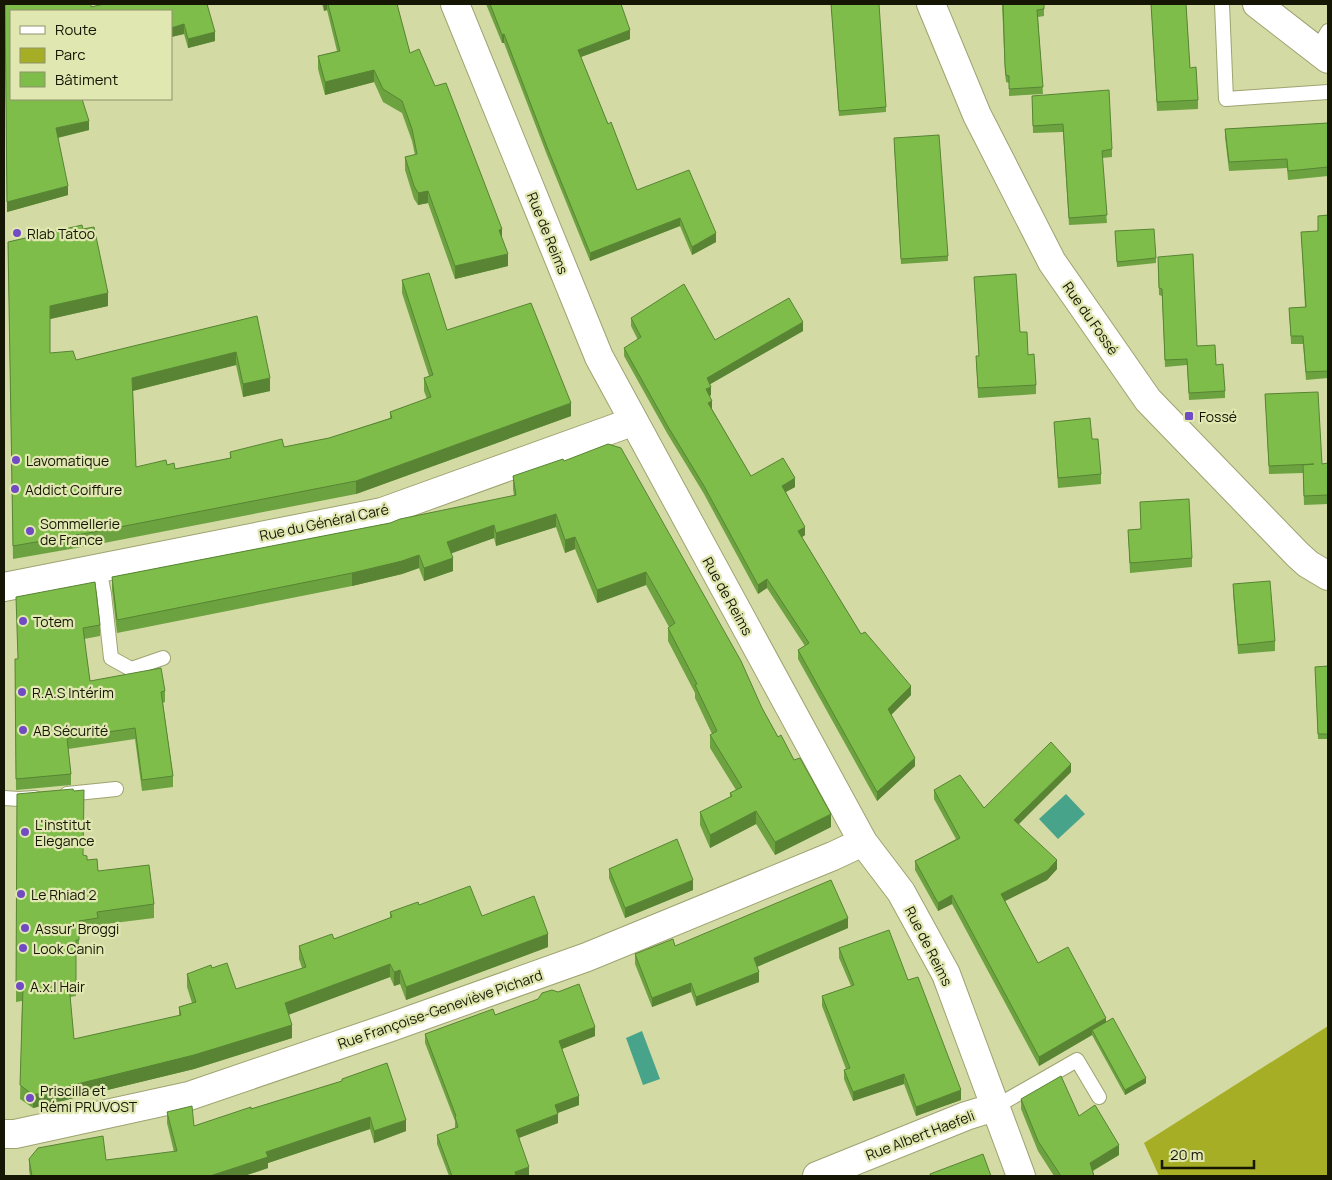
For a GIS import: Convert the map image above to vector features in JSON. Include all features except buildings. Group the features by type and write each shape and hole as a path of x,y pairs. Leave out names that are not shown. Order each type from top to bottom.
{"street":[{"name":"Rue de Reims","path":"455,4 599,357 863,842 881,869 901,892 946,974 1021,1176"},
{"name":"Rue du Fossé","path":"931,4 977,115 1052,262 1148,400 1298,555 1308,564 1328,576"},
{"path":"1257,4 1324,47"},
{"name":"Rue du Général Caré","path":"4,587 382,512 613,429 632,419"},
{"name":"Rue Françoise-Geneviève Pichard","path":"4,1134 189,1096 217,1087 587,957 840,854 863,842"},
{"name":"Rue Albert Haefeli","path":"816,1176 966,1116 996,1107"}],"lane":[{"path":"1222,4 1226,99 1328,92"},
{"path":"99,568 104,594 111,658 131,669 163,658"},
{"path":"4,798 19,800 116,789"},
{"path":"996,1107 1077,1060 1098,1097"}],"green space":[{"path":"1328,1026 1328,1176 1159,1176 1144,1143"}],"water":[{"path":"1066,794 1085,814 1058,839 1039,819"},
{"path":"642,1031 660,1079 643,1085 626,1038"}],"place":[{"name":"Rlab Tatoo","path":"17,233"},
{"name":"Fossé","path":"1189,416"},
{"name":"Lavomatique","path":"16,460"},
{"name":"Addict Coiffure","path":"15,489"},
{"name":"Sommellerie de France","path":"30,531"},
{"name":"Totem","path":"23,621"},
{"name":"R.A.S Intérim","path":"22,692"},
{"name":"AB Sécurité","path":"23,730"},
{"name":"L'institut Elegance","path":"25,832"},
{"name":"Le Rhiad 2","path":"21,894"},
{"name":"Assur' Broggi","path":"25,928"},
{"name":"Look Canin","path":"23,948"},
{"name":"A.x.l Hair","path":"20,986"},
{"name":"Priscilla et Rémi PRUVOST","path":"30,1098"}]}
